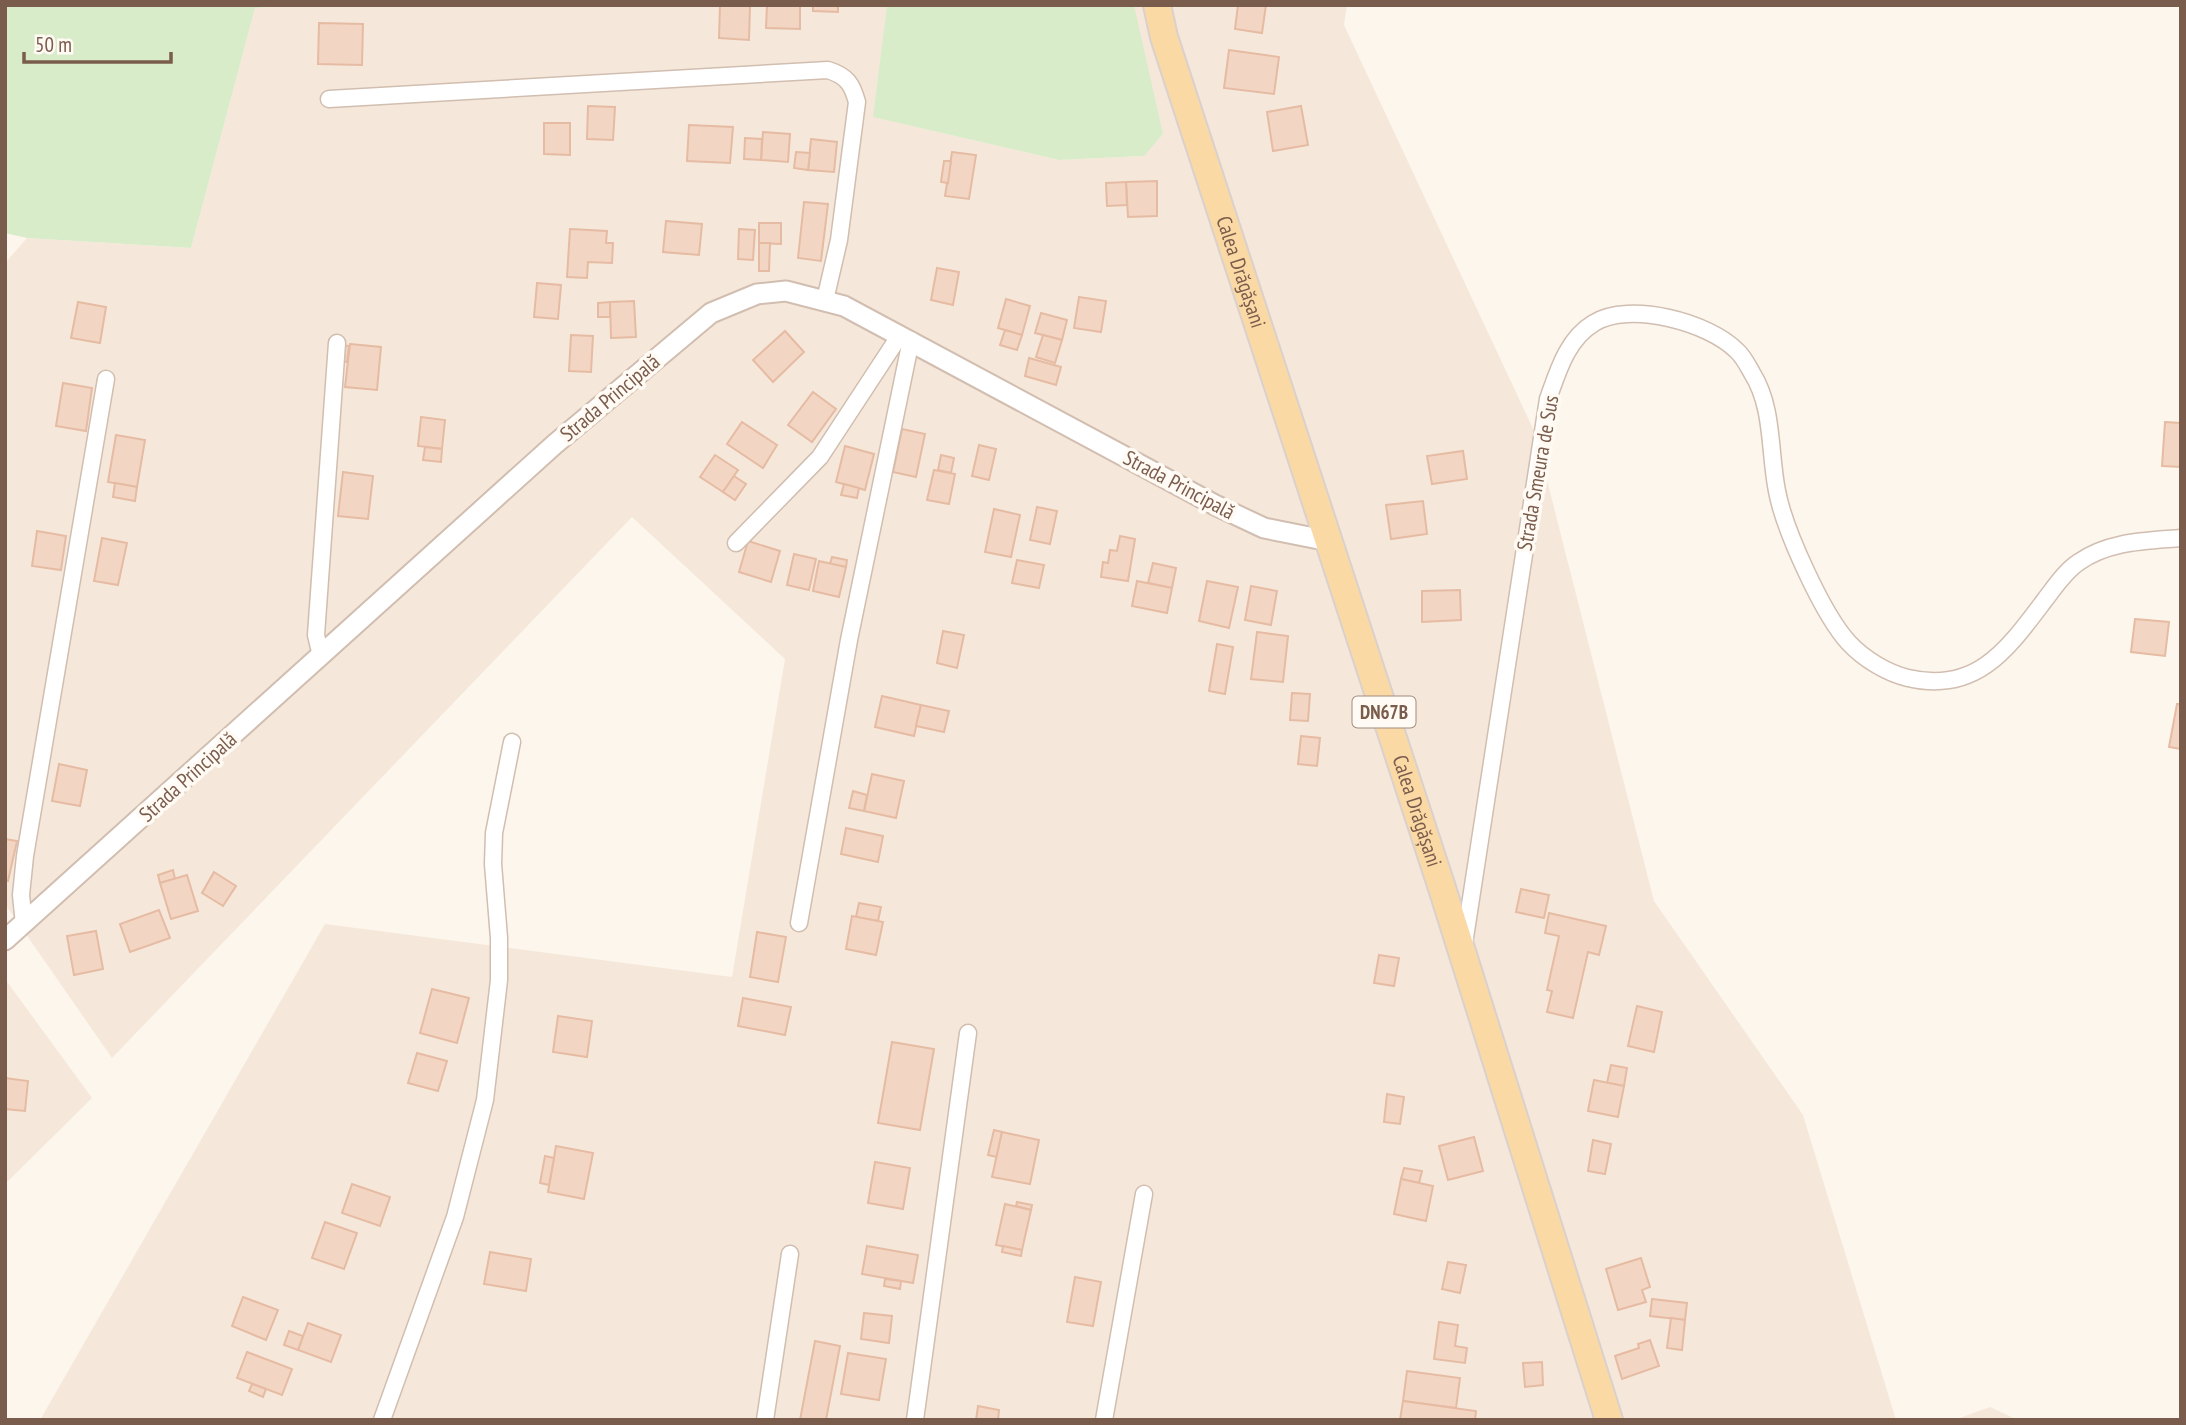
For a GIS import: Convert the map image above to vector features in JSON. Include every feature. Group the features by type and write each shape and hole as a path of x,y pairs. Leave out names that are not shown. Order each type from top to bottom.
{"main road":[{"name":"Calea Drăgășani","path":"1157,5 1168,50 1462,954 1609,1420"}],"street":[{"path":"329,99 828,71 842,74 853,86 857,102 839,240 825,300"},
{"name":"Strada Principală","path":"5,940 555,444 710,313 734,302 786,291 844,306 1228,511 1264,528 1329,541"},
{"name":"Strada Smeura de Sus","path":"1462,954 1548,398 1560,365 1576,338 1595,322 1624,313 1670,318 1713,334 1737,351 1754,376 1766,405 1777,492 1792,535 1817,591 1848,642 1884,668 1907,678 1945,682 1971,675 1991,663 2016,638 2077,563 2100,550 2128,543 2181,538"},
{"path":"736,543 820,457 905,338"},
{"path":"799,923 905,338"},
{"path":"321,656 316,635 337,343"},
{"path":"24,924 21,895 25,856 106,379"},
{"path":"382,1420 456,1217 485,1100 499,980 494,833 513,743"},
{"path":"915,1420 968,1033"},
{"path":"1104,1420 1144,1194"},
{"path":"765,1420 790,1254"}],"shaded area":[{"path":"306,5 887,5 874,117 1059,160 1144,156 1134,5 1347,5 1344,25 1535,433 1654,901 1803,1115 1896,1420 40,1420 325,924 732,977 785,659 632,517 112,1058 5,904 5,263 27,238 191,248 255,8"},
{"path":"5,979 92,1098 5,1184"},
{"path":"1990,1407 2018,1420 1954,1420"}],"green space":[{"path":"5,5 306,5 255,8 191,248 27,238 5,233"},
{"path":"887,5 1134,5 1163,134 1144,156 1059,160 873,117"}],"building":[{"path":"720,5 750,6 749,40 719,38"},
{"path":"767,5 800,5 800,29 766,28"},
{"path":"813,5 838,5 838,12 813,11"},
{"path":"1238,5 1266,5 1262,33 1235,29"},
{"path":"319,23 363,24 362,65 318,64"},
{"path":"1229,50 1279,57 1274,94 1224,88"},
{"path":"588,106 615,107 613,140 587,139"},
{"path":"1301,106 1308,145 1273,151 1267,112"},
{"path":"544,123 570,123 570,155 544,154"},
{"path":"689,125 733,127 730,163 687,161"},
{"path":"763,132 790,134 788,162 761,160"},
{"path":"745,138 762,139 761,160 744,159"},
{"path":"811,139 837,142 834,172 808,170"},
{"path":"796,152 810,153 808,170 794,168"},
{"path":"952,152 976,155 969,199 945,196"},
{"path":"944,161 951,161 948,183 941,182"},
{"path":"1157,181 1157,216 1128,217 1126,182"},
{"path":"1126,182 1127,205 1107,206 1106,183"},
{"path":"804,202 828,204 821,261 798,258"},
{"path":"666,221 702,224 699,255 663,252"},
{"path":"759,223 781,223 781,244 759,243"},
{"path":"570,229 607,231 606,243 613,243 612,263 588,262 587,278 567,277"},
{"path":"739,229 755,230 753,260 738,259"},
{"path":"759,243 770,243 769,271 759,271"},
{"path":"937,268 959,272 953,305 931,300"},
{"path":"537,283 561,285 558,319 534,317"},
{"path":"1079,297 1106,301 1101,332 1074,328"},
{"path":"1006,299 1030,306 1022,335 998,328"},
{"path":"634,301 636,337 611,338 610,302"},
{"path":"78,302 106,307 100,343 71,338"},
{"path":"610,302 610,317 598,317 598,303"},
{"path":"1041,313 1067,320 1062,340 1035,333"},
{"path":"1005,330 1022,335 1017,350 1000,345"},
{"path":"785,331 804,352 773,382 753,360"},
{"path":"571,335 593,336 591,372 569,371"},
{"path":"1043,335 1062,340 1055,363 1036,357"},
{"path":"350,344 381,347 377,390 345,387"},
{"path":"342,345 349,346 347,362 340,361"},
{"path":"1029,358 1061,367 1056,385 1025,376"},
{"path":"63,383 92,388 86,431 56,426"},
{"path":"813,392 836,409 812,442 788,425"},
{"path":"421,417 445,420 442,449 418,446"},
{"path":"742,422 777,445 763,468 727,444"},
{"path":"2165,422 2181,423 2181,467 2162,466"},
{"path":"902,429 925,434 916,477 893,472"},
{"path":"116,435 145,440 137,487 108,482"},
{"path":"979,445 996,449 989,480 972,476"},
{"path":"845,446 874,454 865,490 836,482"},
{"path":"425,447 442,449 441,462 423,460"},
{"path":"1463,451 1467,479 1432,484 1427,456"},
{"path":"715,455 738,470 723,492 700,477"},
{"path":"941,455 954,458 951,473 938,470"},
{"path":"934,470 955,474 949,504 927,500"},
{"path":"343,472 373,476 368,519 338,516"},
{"path":"734,476 746,484 735,500 723,492"},
{"path":"115,483 137,487 135,501 113,497"},
{"path":"844,484 859,488 857,498 841,495"},
{"path":"1423,501 1427,534 1391,539 1386,505"},
{"path":"1037,507 1057,511 1050,544 1030,540"},
{"path":"994,509 1020,515 1011,557 985,552"},
{"path":"37,531 66,536 61,570 32,566"},
{"path":"1120,536 1135,539 1128,581 1101,577 1103,562 1108,563 1110,550 1117,551"},
{"path":"102,538 127,543 118,585 94,581"},
{"path":"748,541 780,551 771,582 739,572"},
{"path":"794,554 816,559 809,590 787,585"},
{"path":"832,557 847,560 846,567 830,564"},
{"path":"1017,560 1044,565 1039,588 1012,583"},
{"path":"819,561 846,567 839,597 813,591"},
{"path":"1153,563 1176,568 1172,588 1148,583"},
{"path":"1137,581 1172,588 1167,613 1132,606"},
{"path":"1207,581 1238,587 1229,628 1199,621"},
{"path":"1251,586 1277,591 1271,625 1245,620"},
{"path":"1460,590 1461,620 1422,622 1422,591"},
{"path":"2135,619 2169,622 2165,656 2131,652"},
{"path":"943,631 964,635 957,668 937,663"},
{"path":"1257,632 1288,636 1283,682 1251,679"},
{"path":"1217,644 1233,647 1225,694 1209,691"},
{"path":"1292,693 1310,694 1308,721 1290,720"},
{"path":"882,696 921,705 914,736 875,727"},
{"path":"2177,704 2181,704 2181,749 2169,747"},
{"path":"921,705 949,711 944,732 916,726"},
{"path":"1301,736 1320,738 1317,766 1298,764"},
{"path":"59,764 87,770 80,806 52,801"},
{"path":"872,774 904,781 896,818 864,811"},
{"path":"853,791 867,795 864,811 849,808"},
{"path":"846,828 883,836 878,862 841,854"},
{"path":"5,839 17,841 8,881 5,880"},
{"path":"173,870 175,879 160,883 158,875"},
{"path":"214,872 236,886 223,906 202,893"},
{"path":"187,875 198,911 171,919 160,883"},
{"path":"1521,889 1549,895 1544,918 1516,912"},
{"path":"859,903 881,907 878,921 856,917"},
{"path":"159,910 170,938 130,952 120,924"},
{"path":"1549,913 1606,926 1599,955 1588,952 1573,1018 1547,1012 1552,991 1547,990 1559,936 1545,933"},
{"path":"852,916 883,922 876,955 846,949"},
{"path":"96,931 103,969 74,975 67,936"},
{"path":"757,932 786,937 778,982 750,977"},
{"path":"1379,955 1399,958 1394,986 1374,983"},
{"path":"432,989 469,998 457,1043 420,1033"},
{"path":"743,998 791,1007 785,1035 738,1026"},
{"path":"1637,1006 1662,1012 1654,1052 1628,1046"},
{"path":"558,1016 592,1021 587,1057 553,1052"},
{"path":"892,1042 934,1049 920,1130 878,1123"},
{"path":"417,1053 447,1061 438,1091 408,1083"},
{"path":"1611,1065 1627,1068 1624,1086 1607,1083"},
{"path":"5,1078 28,1081 25,1111 5,1109"},
{"path":"1594,1080 1624,1086 1618,1117 1588,1111"},
{"path":"1387,1094 1404,1097 1400,1124 1384,1122"},
{"path":"994,1130 1002,1132 997,1157 988,1155"},
{"path":"1002,1132 1039,1140 1030,1184 992,1177"},
{"path":"1474,1137 1483,1171 1448,1180 1439,1146"},
{"path":"1593,1140 1611,1144 1605,1174 1588,1171"},
{"path":"556,1146 593,1153 584,1199 548,1192"},
{"path":"545,1156 554,1158 549,1185 540,1183"},
{"path":"875,1162 910,1168 903,1209 868,1203"},
{"path":"1404,1168 1422,1171 1419,1183 1401,1179"},
{"path":"1401,1179 1433,1186 1426,1221 1394,1214"},
{"path":"352,1184 390,1197 380,1226 342,1213"},
{"path":"1017,1202 1032,1205 1031,1210 1016,1206"},
{"path":"1005,1204 1031,1210 1022,1250 996,1245"},
{"path":"325,1222 357,1233 344,1269 312,1258"},
{"path":"867,1246 918,1255 913,1283 862,1274"},
{"path":"1003,1246 1022,1250 1021,1256 1002,1252"},
{"path":"490,1252 531,1259 526,1291 484,1284"},
{"path":"1641,1258 1650,1287 1642,1290 1646,1302 1618,1310 1606,1269"},
{"path":"1448,1262 1466,1265 1460,1293 1442,1289"},
{"path":"1075,1277 1101,1282 1093,1326 1067,1322"},
{"path":"885,1279 901,1281 900,1289 884,1286"},
{"path":"243,1297 278,1310 266,1340 232,1326"},
{"path":"1652,1299 1687,1303 1685,1320 1650,1316"},
{"path":"864,1313 892,1316 889,1343 861,1339"},
{"path":"1671,1318 1685,1320 1682,1350 1667,1348"},
{"path":"1439,1322 1458,1325 1455,1346 1467,1348 1465,1363 1434,1359"},
{"path":"308,1323 341,1335 331,1362 298,1350"},
{"path":"289,1331 303,1336 298,1350 284,1345"},
{"path":"1650,1340 1659,1366 1622,1379 1615,1356 1639,1348 1638,1344"},
{"path":"815,1341 840,1346 826,1420 800,1420"},
{"path":"247,1352 292,1369 282,1395 237,1378"},
{"path":"848,1353 886,1359 879,1400 841,1394"},
{"path":"1542,1362 1543,1385 1525,1387 1523,1363"},
{"path":"1407,1371 1460,1378 1456,1408 1403,1401"},
{"path":"252,1384 266,1389 263,1397 249,1391"},
{"path":"1403,1401 1476,1411 1475,1420 1400,1420"},
{"path":"978,1406 999,1410 998,1420 976,1420"}]}
